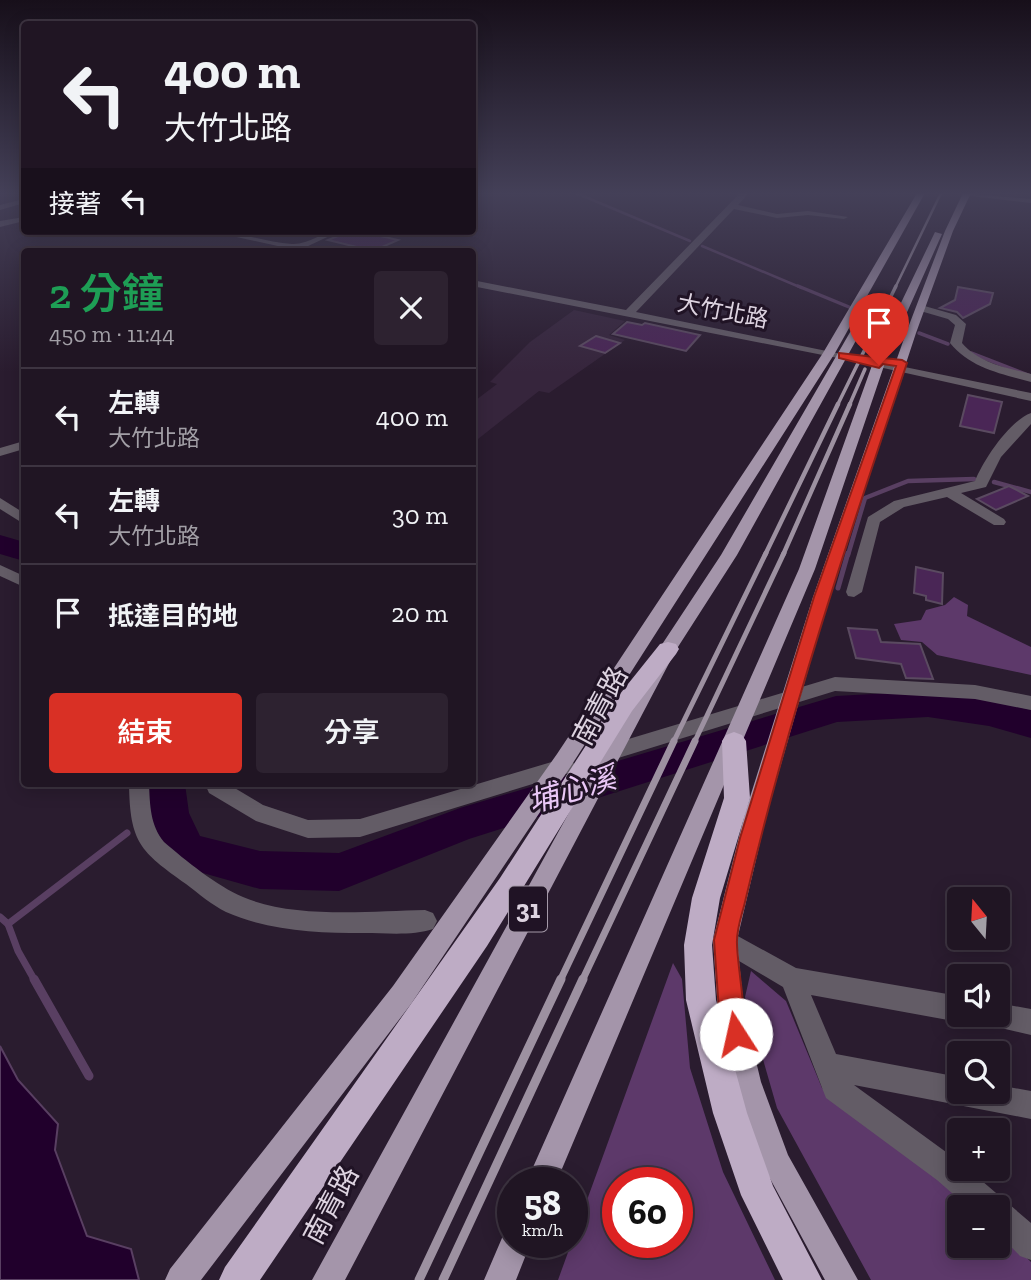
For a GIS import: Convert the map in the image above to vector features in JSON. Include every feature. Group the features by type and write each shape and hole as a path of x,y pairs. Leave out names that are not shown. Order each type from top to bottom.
{"highway":[{"path":"238,1280 429,1009 512,884 638,683 668,649"},
{"path":"734,741 737,797 704,910 698,945 701,1000 730,1113 759,1195 803,1280"}],"main road":[{"name":"31","path":"181,1280 402,995 564,760 836,354 890,253"},
{"name":"南青路","path":"328,1280 668,649 729,555 836,354 899,253"},
{"path":"548,1167 807,569 879,362 929,253"},
{"path":"842,1280 777,1163 747,1082 731,1011 725,940 776,744 821,597 942,253"},
{"path":"500,1280 509,1258"}],"street":[{"path":"628,314 688,253"},
{"name":"大竹北路","path":"476,284 1031,390"},
{"path":"921,308 952,317 961,324 956,343 961,351 1031,379"},
{"name":"大竹北路","path":"901,366 1031,397"},
{"path":"853,592 873,520 899,504 981,484 986,469 1010,436 1031,417"},
{"path":"0,452 21,447"},
{"path":"949,492 999,522"},
{"path":"0,502 21,518"},
{"path":"0,570 21,580"},
{"path":"216,787 256,812 308,829 360,828 835,684 975,692 1031,703"},
{"path":"139,787 138,817 143,834 162,856 234,904 261,914 318,920 425,921"},
{"path":"725,940 792,979 947,1007"},
{"path":"792,979 835,1088 977,1195"},
{"path":"1010,1018 1031,1022"},
{"path":"826,1066 947,1089"},
{"path":"1010,1101 1031,1105"},
{"path":"1010,1224 1031,1245"}],"shaded area":[{"path":"574,310 625,321 609,335 625,340 549,393 539,391 476,441 476,400 497,384 490,382 530,342"},
{"path":"954,597 968,605 967,616 1031,647 1031,675 937,655 922,642 901,640 894,624 921,620 926,610 945,605"},
{"path":"673,963 682,979 690,1068 723,1172 775,1280 558,1280 566,1258 588,1258 588,1197"},
{"path":"751,971 786,1001 822,1088 960,1195 947,1195 947,1258 1010,1258 1010,1241 1031,1262 1031,1280 871,1280 777,1108 745,997"},
{"path":"0,1046 18,1080 58,1124 55,1150 87,1236 131,1249 139,1280 0,1280"}],"building":[{"path":"958,287 993,293 990,304 963,318 957,312 940,308 955,300"},
{"path":"627,322 642,325 645,323 700,335 686,351 613,334"},
{"path":"596,336 620,343 605,353 580,346"},
{"path":"968,395 1002,402 994,433 960,426"},
{"path":"1009,486 1028,496 996,510 977,499"},
{"path":"916,567 943,573 942,604 926,600 926,596 914,593"},
{"path":"848,628 877,630 881,642 920,644 933,679 906,678 901,664 856,658"}],"waterway":[{"path":"718,253 802,288"},
{"path":"798,286 849,307"},
{"path":"872,315 890,322"},
{"path":"902,327 906,328"},
{"path":"919,333 948,344"},
{"path":"971,353 1031,376"},
{"path":"848,555 865,498 908,481 974,479"},
{"path":"994,482 1031,492"},
{"name":"埔心溪","path":"0,544 21,551"},
{"path":"838,588 848,553"},
{"name":"埔心溪","path":"165,787 169,813 186,851 260,870 339,872 460,825 836,709 928,704 989,713 1031,724"},
{"path":"8,924 127,833"},
{"path":"0,917 8,924"},
{"path":"8,924 18,951 35,981"},
{"path":"34,979 89,1076"}],"railway":[{"path":"895,288 912,253"},
{"path":"837,406 896,286"},
{"path":"849,406 865,369"},
{"path":"765,555 838,404"},
{"path":"783,555 850,404"},
{"path":"673,743 766,553"},
{"path":"694,743 784,553"},
{"path":"560,981 674,741"},
{"path":"582,981 695,741"},
{"path":"419,1280 561,979"},
{"path":"443,1280 583,979"}],"route":[{"path":"736,1034 731,1011 725,940 750,838 821,597 902,363 843,356 879,365"}]}
